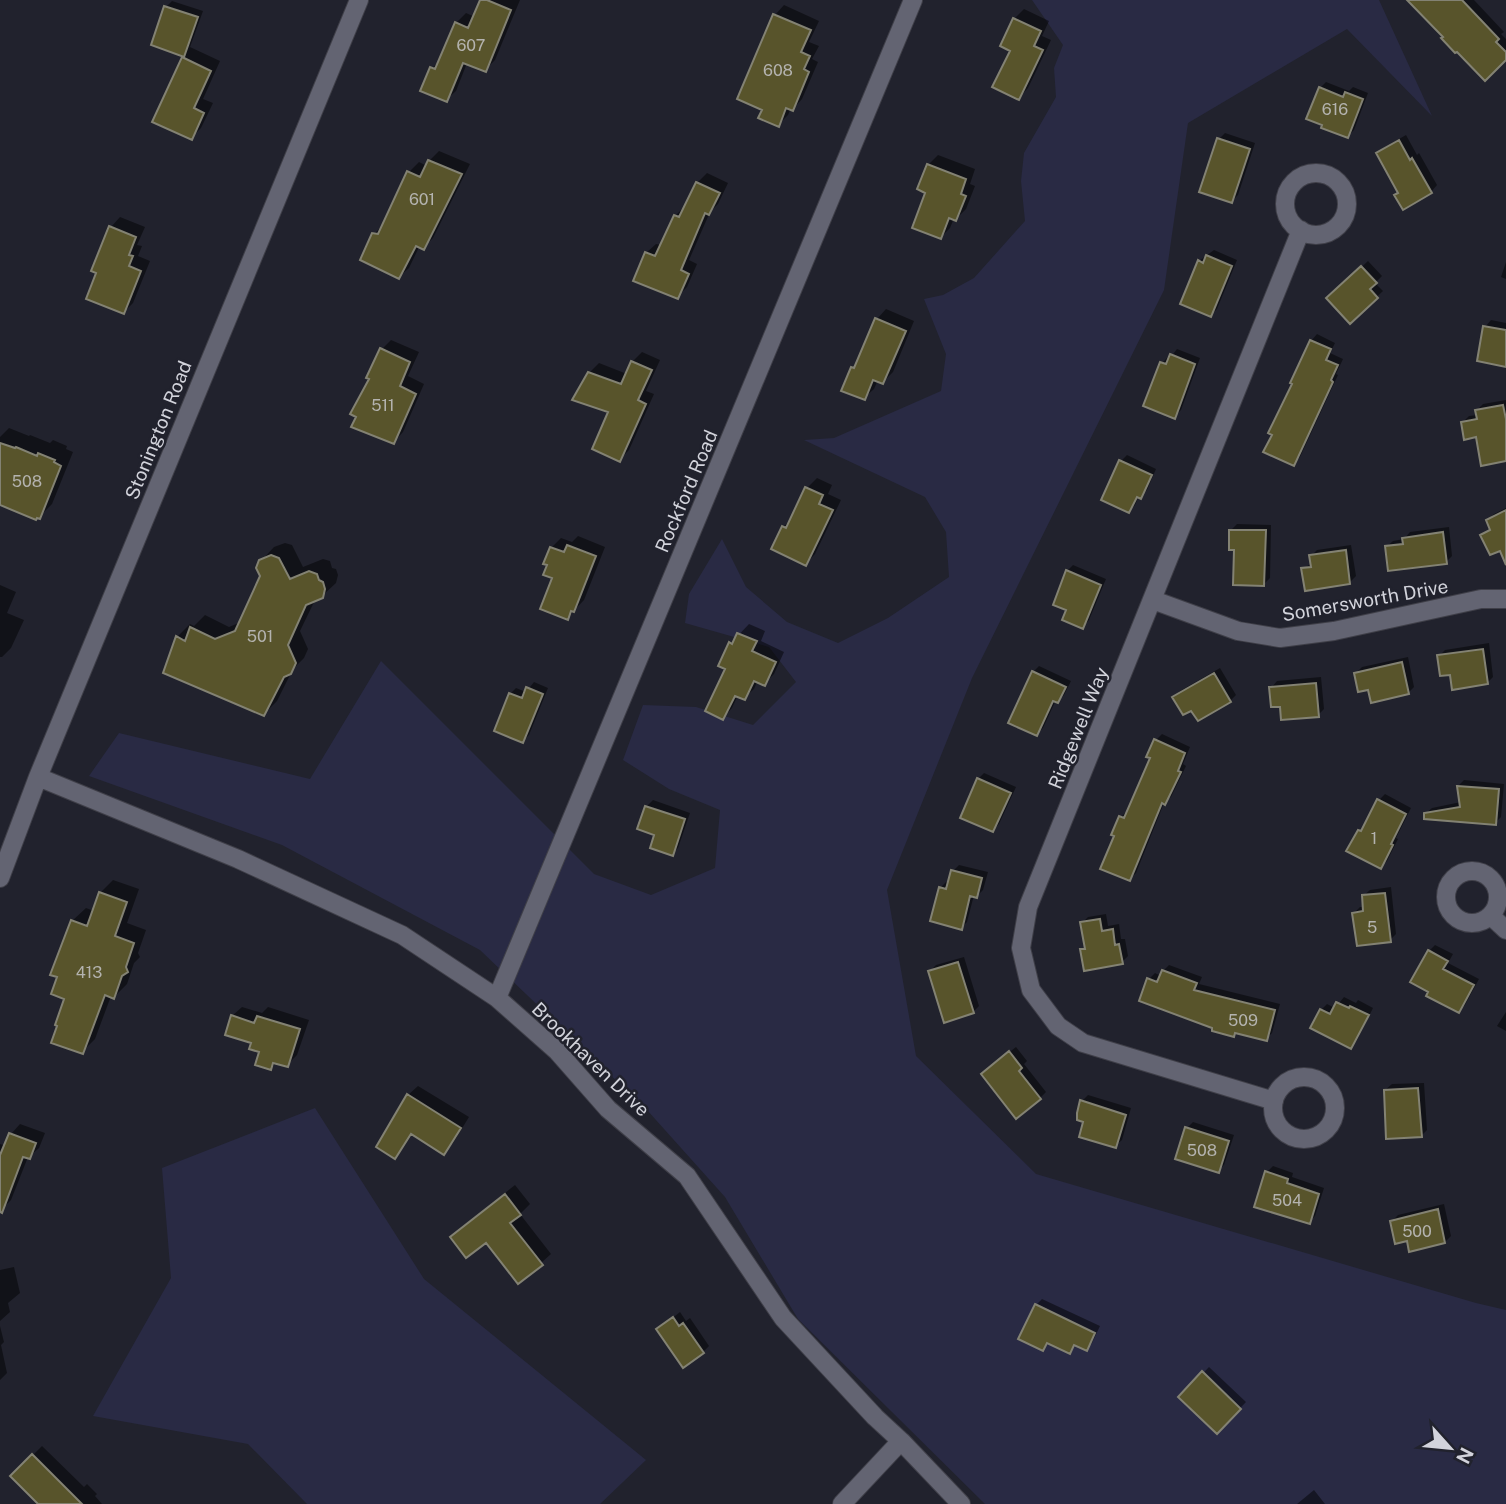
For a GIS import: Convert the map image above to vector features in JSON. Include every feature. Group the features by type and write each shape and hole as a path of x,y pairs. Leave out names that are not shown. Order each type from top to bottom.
{"street":[{"name":"Stonington Road","path":"0,878 38,776 359,0"},
{"name":"Rockford Road","path":"497,998 912,0"},
{"name":"Ridgewell Way","path":"1274,1101 1083,1043 1058,1026 1031,990 1021,948 1028,907 1301,230"},
{"name":"Somersworth Drive","path":"1153,600 1238,631 1280,638 1334,631 1480,600 1506,599"},
{"name":"Brookhaven Drive","path":"38,776 238,859 402,935 497,998 557,1051 608,1109 687,1176 783,1318 961,1504"},
{"path":"1491,916 1506,929"},
{"path":"842,1504 901,1441"}],"shaded area":[{"path":"1032,0 1379,0 1432,116 1347,29 1188,123 1164,290 972,678 887,890 916,1056 1036,1174 1506,1310 1506,1504 985,1504 798,1319 725,1197 647,1110 480,950 282,845 89,776 119,733 310,779 381,661 594,874 651,895 715,868 720,810 669,789 623,760 643,705 696,707 753,725 796,682 769,647 685,623 689,594 722,539 746,587 787,622 838,643 888,618 949,577 946,532 925,497 804,440 834,438 941,391 946,354 924,299 943,295 974,278 1025,221 1021,181 1024,153 1056,97 1054,68 1063,45"},
{"path":"315,1108 424,1279 646,1460 600,1504 307,1504 248,1444 93,1416 171,1278 162,1168"}],"building":[{"path":"480,0 487,0 511,10 486,72 463,63 447,102 420,91 430,67 435,69 455,22 468,28"},
{"path":"1407,0 1462,0 1499,39 1496,42 1506,52 1506,60 1485,81 1455,53"},
{"path":"164,6 198,17 184,57 151,45"},
{"path":"773,14 811,30 801,52 810,56 804,69 809,72 793,111 786,108 779,127 758,118 762,110 737,99"},
{"path":"1013,18 1041,31 1034,46 1043,50 1019,100 992,87 1010,51 1000,46"},
{"path":"182,57 211,71 194,108 204,113 192,140 152,122"},
{"path":"1319,87 1343,97 1345,92 1363,99 1348,138 1306,119"},
{"path":"1217,138 1250,149 1232,203 1199,192"},
{"path":"1399,140 1432,193 1403,210 1394,195 1398,193 1376,153"},
{"path":"428,160 462,174 424,250 416,246 399,279 360,260 372,233 378,234 407,171 420,177"},
{"path":"927,164 966,179 961,194 966,196 956,221 949,218 941,239 912,228 925,193 917,189"},
{"path":"696,182 720,193 709,215 705,213 681,270 689,274 678,299 633,281 645,252 655,256 674,215 679,217"},
{"path":"109,226 136,237 129,255 133,256 129,266 141,271 124,314 86,299 96,273 91,271"},
{"path":"1206,255 1232,266 1211,317 1180,304 1198,260 1203,263"},
{"path":"1361,266 1377,283 1370,289 1378,298 1350,324 1326,298"},
{"path":"875,318 906,331 883,384 873,380 865,400 841,391"},
{"path":"1483,326 1506,330 1506,367 1477,361"},
{"path":"1310,340 1331,349 1326,360 1338,365 1331,380 1333,382 1294,466 1263,452 1272,435 1268,433"},
{"path":"380,348 410,362 400,386 416,394 394,444 351,427 356,417 350,414 369,379 366,378"},
{"path":"1170,354 1195,364 1175,419 1143,406 1160,362 1166,364"},
{"path":"631,361 652,370 638,400 646,404 620,462 592,449 608,412 572,400 588,372 621,384"},
{"path":"1503,405 1506,419 1506,461 1481,466 1476,437 1464,440 1461,422 1477,419 1475,410"},
{"path":"0,443 37,456 38,453 55,460 54,462 61,466 40,519 36,520 0,505"},
{"path":"1119,460 1152,475 1141,499 1137,497 1129,513 1101,500"},
{"path":"805,487 823,495 819,504 833,510 806,566 771,549 782,526 786,528"},
{"path":"1506,510 1506,565 1500,551 1490,555 1480,535 1490,530 1486,520"},
{"path":"1229,530 1266,530 1264,586 1233,585 1234,550 1229,550"},
{"path":"1443,532 1447,564 1388,571 1385,546 1403,544 1402,538"},
{"path":"567,545 596,556 574,612 571,611 568,620 540,609 552,578 543,575 547,565 543,564 550,547 564,552"},
{"path":"1346,550 1350,584 1305,591 1301,568 1311,567 1309,555"},
{"path":"271,555 279,558 290,579 309,571 317,574 325,589 323,598 306,605 288,645 296,663 291,674 284,677 264,716 163,673 176,636 185,641 190,627 215,639 235,631 260,576 256,568 259,560"},
{"path":"1066,570 1101,585 1083,629 1062,620 1066,610 1053,605"},
{"path":"737,633 757,641 752,651 776,662 765,686 754,681 745,700 735,696 723,720 705,711 725,669 718,666 729,642 732,644"},
{"path":"1483,649 1488,684 1452,690 1450,675 1440,676 1437,655"},
{"path":"1402,662 1409,694 1371,703 1368,690 1358,692 1354,673"},
{"path":"1032,671 1066,687 1058,703 1053,701 1037,736 1008,723"},
{"path":"1214,673 1231,702 1198,721 1191,711 1183,715 1172,697"},
{"path":"1316,683 1319,717 1281,720 1280,707 1271,707 1269,687"},
{"path":"526,687 543,694 523,743 494,731 509,693 522,698"},
{"path":"1154,739 1185,753 1178,771 1181,772 1165,805 1162,803 1130,881 1100,869 1119,816 1124,818 1150,758 1146,757"},
{"path":"977,778 1011,793 993,832 960,818"},
{"path":"1457,786 1499,789 1496,825 1424,819 1424,813 1460,807"},
{"path":"1377,799 1406,814 1381,869 1346,851 1358,830 1361,831"},
{"path":"645,806 685,819 673,856 650,848 654,835 637,829"},
{"path":"951,870 982,878 977,898 970,896 962,930 930,921 939,887 946,889"},
{"path":"99,892 127,902 115,936 134,943 126,967 128,972 122,976 114,999 105,995 83,1054 51,1043 64,999 51,994 57,977 50,975 71,920 87,926"},
{"path":"1385,893 1391,942 1357,946 1352,913 1363,911 1362,895"},
{"path":"1100,919 1102,931 1113,929 1115,945 1119,944 1123,964 1084,971 1080,949 1085,949 1080,922"},
{"path":"1428,950 1448,961 1443,969 1474,985 1459,1013 1426,996 1428,992 1410,982"},
{"path":"958,962 974,1013 944,1023 928,971"},
{"path":"1162,970 1197,983 1194,990 1275,1010 1267,1041 1235,1033 1234,1037 1212,1031 1212,1028 1139,1001 1147,978 1157,982"},
{"path":"1336,1002 1369,1015 1351,1049 1310,1028 1320,1009 1330,1014"},
{"path":"231,1015 254,1023 257,1016 300,1029 288,1067 273,1063 271,1070 255,1065 259,1052 249,1049 251,1043 225,1035"},
{"path":"1009,1051 1022,1068 1019,1071 1041,1099 1016,1119 981,1074"},
{"path":"1418,1088 1422,1137 1386,1139 1384,1090"},
{"path":"407,1094 461,1128 444,1155 411,1134 395,1159 376,1147"},
{"path":"1080,1100 1126,1115 1116,1148 1079,1137 1083,1122 1077,1120"},
{"path":"1185,1127 1229,1141 1219,1173 1175,1159"},
{"path":"9,1133 36,1143 30,1159 23,1157 2,1213 0,1155"},
{"path":"1265,1171 1288,1179 1287,1183 1319,1194 1310,1224 1254,1207"},
{"path":"505,1194 521,1215 510,1223 543,1265 518,1284 486,1243 466,1258 450,1237"},
{"path":"1438,1209 1445,1243 1409,1252 1407,1241 1395,1244 1390,1221"},
{"path":"1035,1304 1095,1333 1087,1351 1074,1345 1070,1354 1047,1343 1043,1351 1018,1339"},
{"path":"673,1317 679,1326 683,1323 704,1353 683,1368 656,1329"},
{"path":"1202,1371 1241,1409 1217,1434 1178,1397"},
{"path":"32,1454 82,1504 38,1504 10,1476"}]}
